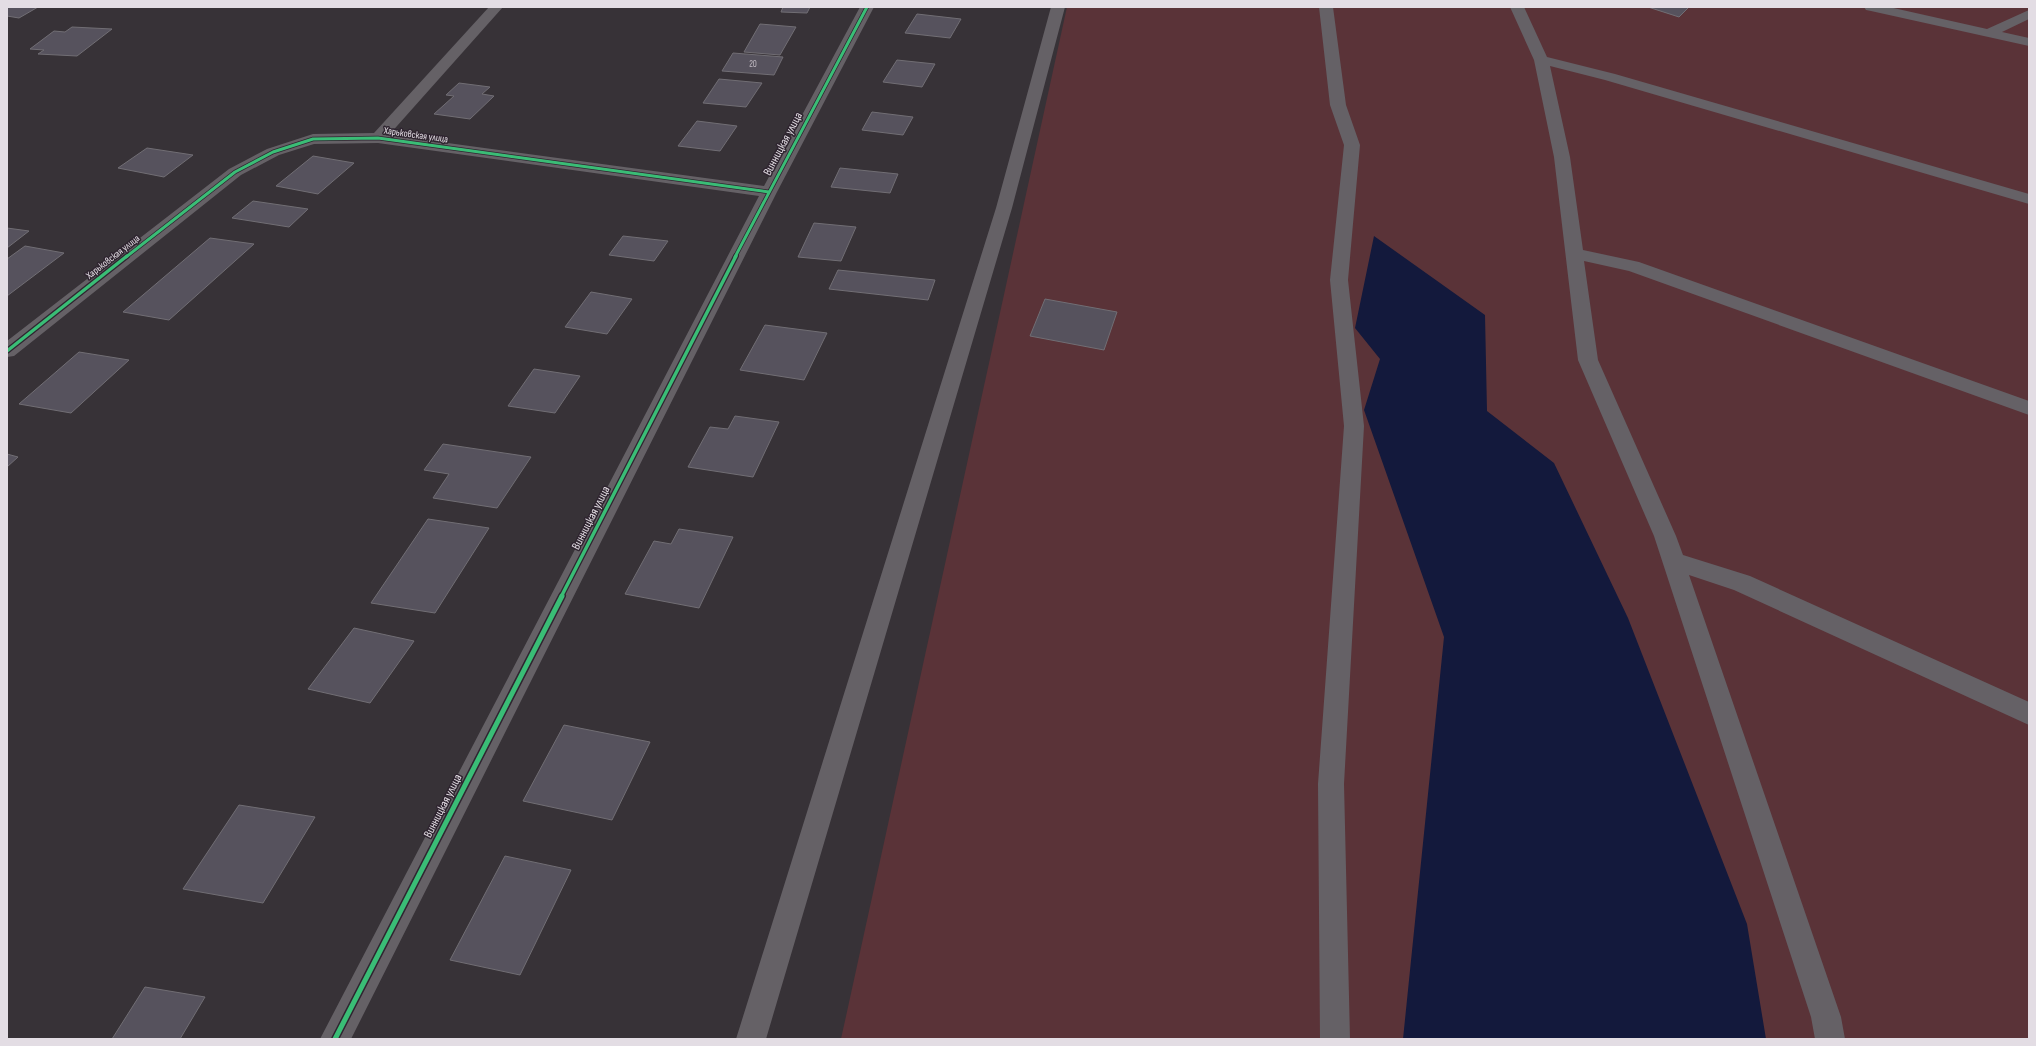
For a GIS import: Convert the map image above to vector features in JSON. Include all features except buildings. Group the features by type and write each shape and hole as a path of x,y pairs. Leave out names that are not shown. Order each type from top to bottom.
{"street":[{"path":"378,138 496,7"},
{"name":"Винницкая улица","path":"335,1039 769,192 867,7"},
{"path":"751,1039 1004,208 1058,7"},
{"path":"1326,7 1338,105 1352,145 1338,280 1354,426 1331,784 1335,1039"},
{"path":"1517,7 1541,60 1562,157 1588,360 1665,536 1674,561 1826,1017 1830,1039"},
{"path":"1871,7 2029,42"},
{"path":"1989,33 2029,14"},
{"path":"1541,60 1610,77 2029,199"},
{"name":"Харьковская улица","path":"7,351 234,172 273,152 313,139 378,138 769,192"},
{"path":"1575,254 1633,266 2029,408"},
{"path":"1674,561 1742,583 2029,714"}],"shaded area":[{"path":"1067,7 2029,7 2029,1039 841,1039"}],"water":[{"path":"1374,236 1485,315 1487,411 1554,463 1628,618 1747,924 1766,1039 1403,1039 1444,637 1364,410 1380,359 1355,328"}],"cycle path":[{"path":"335,1039 769,192 867,7"},
{"path":"7,351 235,172 273,152 313,139 378,138 769,192"}]}
